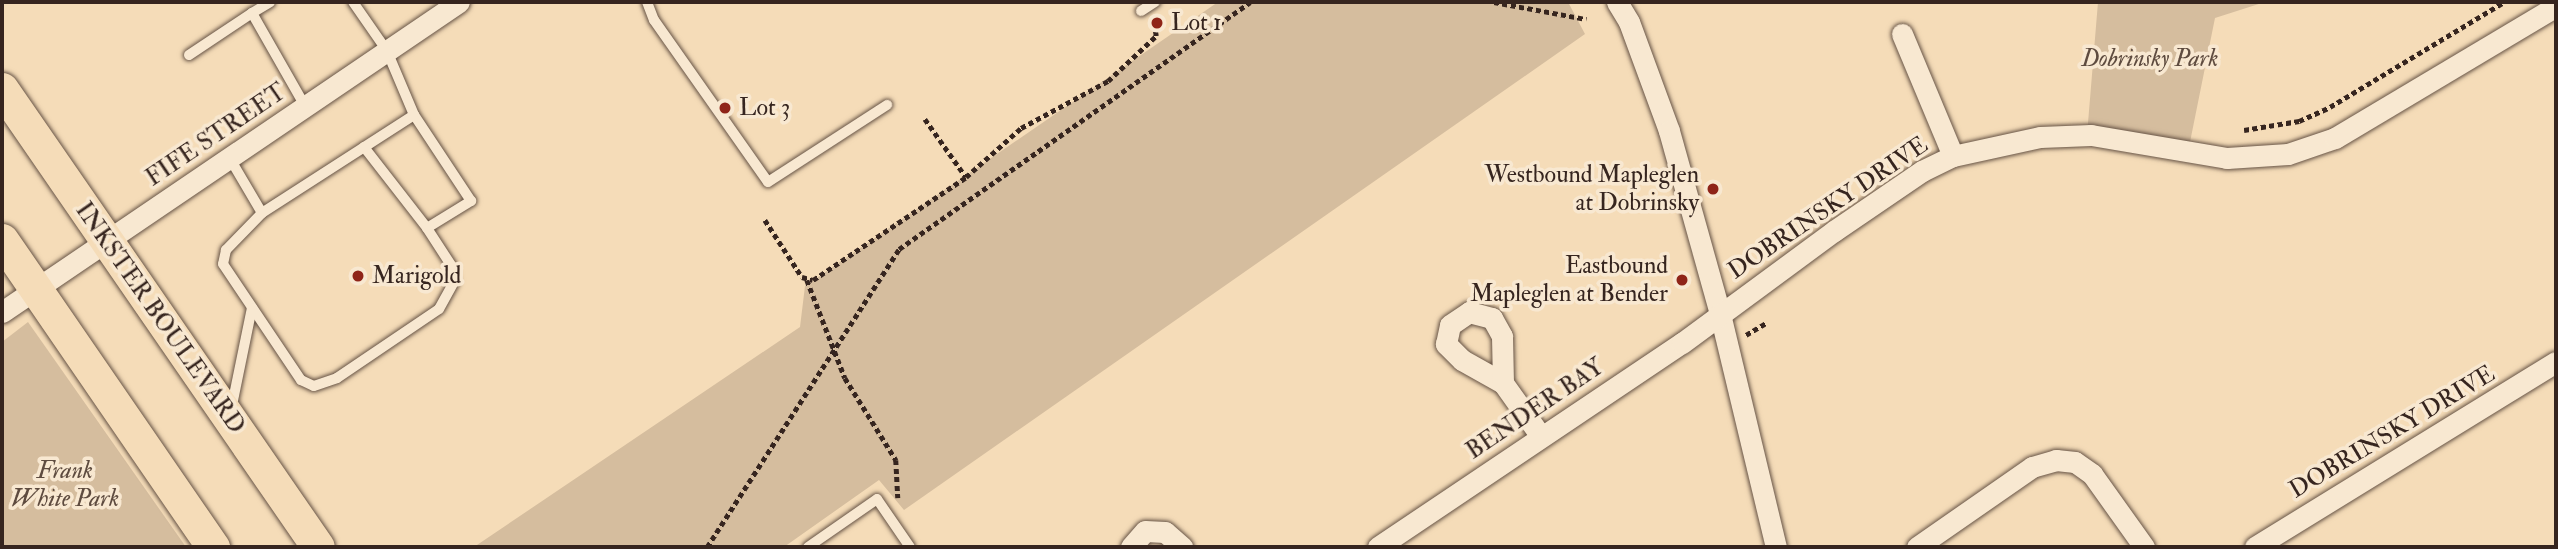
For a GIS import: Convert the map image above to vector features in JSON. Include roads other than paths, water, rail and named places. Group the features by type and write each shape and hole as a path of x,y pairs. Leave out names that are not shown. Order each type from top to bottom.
{"main road":[{"name":"INKSTER BOULEVARD","path":"2,89 318,547"},
{"path":"2,240 214,547"}],"street":[{"name":"FIFE STREET","path":"2,312 460,2"},
{"path":"1617,2 1629,22 1669,131 1720,314 1776,547"},
{"name":"DOBRINSKY DRIVE","path":"1720,314 1922,171 1954,156 2040,136 2091,135 2227,158 2288,154 2335,138 2556,6"},
{"path":"1902,34 1954,156"},
{"name":"BENDER BAY","path":"1378,547 1720,314"},
{"name":"DOBRINSKY DRIVE","path":"2255,547 2556,362"},
{"path":"1503,383 1540,435"},
{"path":"1917,547 2032,467 2056,460 2075,462 2092,474 2144,547"},
{"path":"1130,547 1145,531 1166,532 1182,547"}],"lane":[{"path":"188,55 270,2"},
{"path":"353,2 387,51 414,115 471,201 427,228"},
{"path":"647,2 654,20 768,182 887,105"},
{"path":"1141,11 1155,2"},
{"path":"252,13 305,106"},
{"path":"364,147 427,228 451,265 451,294 439,309 337,378 314,386 301,380 223,264 226,250 262,213 364,147 414,115"},
{"path":"229,157 262,213"},
{"path":"230,419 252,308"},
{"path":"808,547 877,499 910,547"}],"place":[{"name":"Lot 1","path":"1157,23"},
{"name":"Lot 3","path":"725,108"},
{"name":"Westbound Mapleglen at Dobrinsky","path":"1713,189"},
{"name":"Marigold","path":"358,276"},
{"name":"Eastbound Mapleglen at Bender","path":"1682,280"}],"park label":[{"name":"Dobrinsky Park","path":"2150,59"},
{"name":"Frank White Park","path":"65,485"}]}
